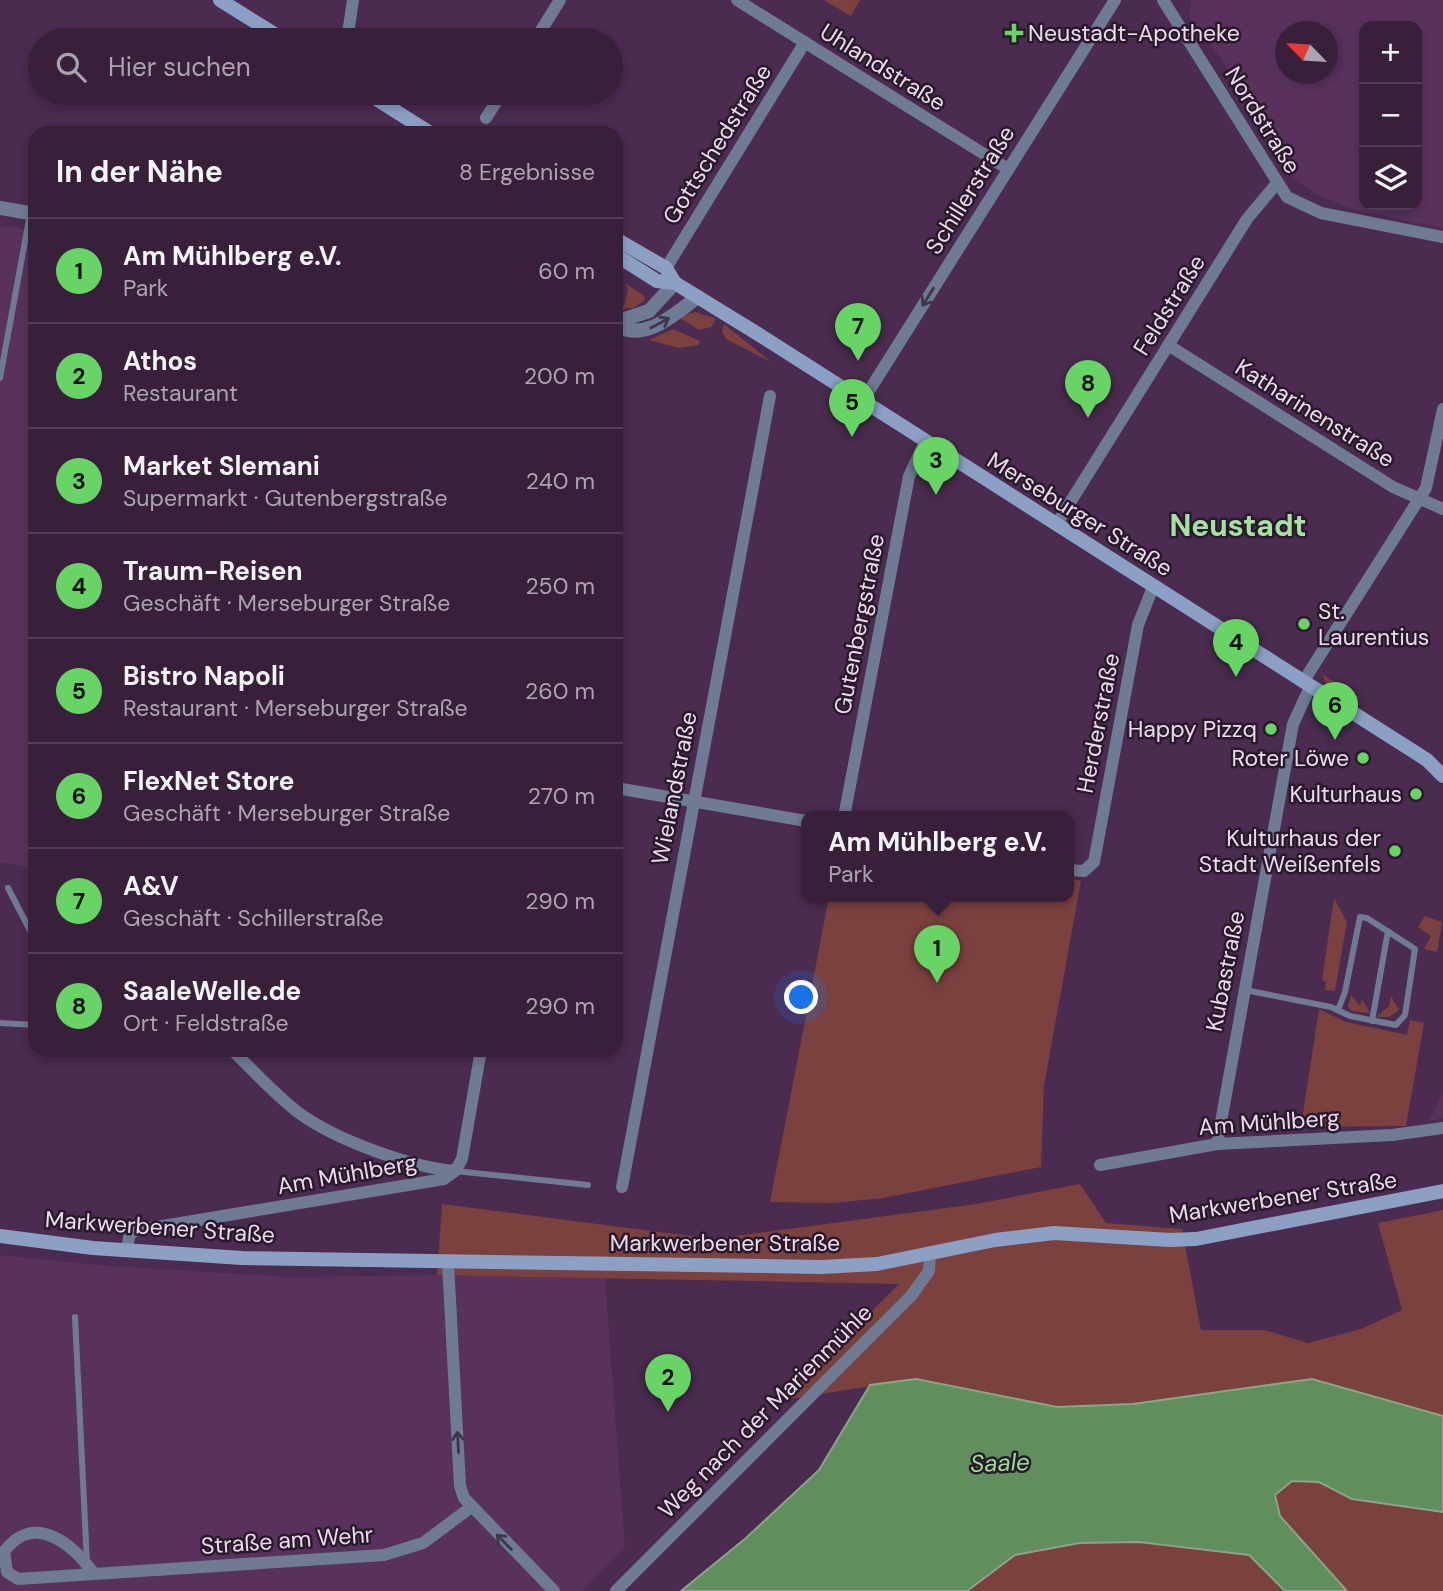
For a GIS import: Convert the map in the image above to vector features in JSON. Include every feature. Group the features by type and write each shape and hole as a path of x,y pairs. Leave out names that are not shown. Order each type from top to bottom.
{"main road":[{"path":"220,0 265,28"},
{"path":"386,105 419,126"},
{"name":"Merseburger Straße","path":"623,243 666,268 675,283"},
{"name":"Merseburger Straße","path":"623,259 657,281 675,283 698,296 1427,760 1443,776"},
{"name":"Merseburger Straße","path":"1427,760 1443,763"},
{"name":"Markwerbener Straße","path":"0,1236 127,1251 256,1258 778,1268 877,1264 995,1240 1054,1233 1196,1239 1443,1191"}],"street":[{"path":"348,28 352,0"},
{"path":"542,28 560,0"},
{"name":"Uhlandstraße","path":"737,0 1008,169"},
{"name":"Schillerstraße","path":"862,402 1115,0"},
{"name":"Nordstraße","path":"1163,0 1277,183 1293,201 1321,213 1443,237"},
{"name":"Gottschedstraße","path":"666,268 805,42"},
{"path":"486,118 494,105"},
{"name":"Feldstraße","path":"1056,525 1247,219 1277,183"},
{"path":"0,208 28,213"},
{"path":"623,321 649,311 675,283"},
{"path":"623,328 628,330 654,327 698,296"},
{"name":"Katharinenstraße","path":"1168,345 1378,478 1419,500 1443,509"},
{"name":"Wielandstraße","path":"622,1187 770,396"},
{"name":"Kubastraße","path":"1217,1144 1293,724 1307,684 1427,484 1443,409"},
{"name":"Gutenbergstraße","path":"845,811 909,476 925,442"},
{"name":"Herderstraße","path":"1074,870 1090,868 1096,853 1140,613 1153,587"},
{"path":"623,789 801,820"},
{"path":"239,1057 300,1114 388,1155 433,1169 456,1171 462,1159 480,1057"},
{"name":"Am Mühlberg","path":"1100,1165 1217,1144 1402,1134 1443,1128"},
{"name":"Am Mühlberg","path":"127,1251 129,1237 133,1231 444,1179 456,1171"},
{"name":"Weg nach der Marienmühle","path":"616,1591 911,1296 929,1271 930,1254"},
{"path":"447,1263 460,1486 470,1508 554,1591"},
{"name":"Straße am Wehr","path":"90,1569 65,1542 51,1535 25,1534 12,1540 4,1552 7,1572 18,1578 90,1569 384,1555 423,1543 470,1508"}],"lane":[{"path":"0,378 28,239"},
{"path":"8,888 28,927"},
{"path":"1243,990 1338,1010 1346,1016 1392,1026 1402,1022 1416,956 1413,947 1367,918 1359,920 1345,992 1338,1010"},
{"path":"1372,1021 1388,931"},
{"path":"0,1023 28,1025"},
{"name":"Am Mühlberg","path":"456,1171 588,1185"},
{"path":"75,1317 90,1569"}],"shaded area":[{"path":"824,0 860,0 851,16"},
{"path":"1191,0 1443,0 1443,228 1355,210 1317,195 1290,175 1222,60 1189,17"},
{"path":"0,225 28,230 28,867 0,862"},
{"path":"625,283 644,296 645,300 633,308 623,309 628,290"},
{"path":"695,312 716,319 711,327 699,330 678,317"},
{"path":"724,324 771,362 726,339 722,331"},
{"path":"673,329 700,341 698,345 679,348 649,340"},
{"path":"1322,674 1360,698 1350,700 1328,686"},
{"path":"1074,879 1081,881 1044,1086 1041,1167 883,1198 832,1203 770,1202 828,902 1074,902"},
{"path":"1334,898 1347,922 1335,991 1325,990 1326,982 1322,980"},
{"path":"1425,916 1442,922 1437,952 1424,949 1431,936 1418,927"},
{"path":"1351,995 1360,1006 1362,999 1370,1013 1351,1011 1348,1006"},
{"path":"1391,996 1399,1010 1389,1017 1376,1017 1389,1006"},
{"path":"1319,1009 1346,1022 1407,1035 1410,1020 1424,1023 1406,1126 1301,1127"},
{"path":"1443,1094 1443,1118 1427,1122"},
{"path":"1080,1184 1106,1223 1182,1229 1201,1330 1264,1330 1308,1343 1361,1329 1402,1310 1378,1223 1443,1210 1443,1416 1312,1379 1133,1404 1057,1407 916,1379 783,1400 899,1284 437,1275 442,1204 714,1239 976,1204"},
{"path":"0,1255 97,1265 290,1277 437,1275 605,1278 625,1547 582,1591 0,1591"},
{"path":"1292,1481 1319,1482 1352,1499 1443,1512 1443,1591 1347,1591 1280,1516 1275,1495"},
{"path":"1139,1542 1249,1555 1285,1591 967,1591 1014,1555 1080,1543"}],"water":[{"name":"Saale","path":"916,1379 1057,1407 1133,1404 1312,1379 1443,1416 1443,1512 1352,1499 1319,1482 1292,1481 1275,1495 1280,1516 1347,1591 1285,1591 1249,1555 1139,1542 1080,1543 1015,1555 967,1591 681,1591 746,1538 819,1470 870,1385"}],"place":[{"name":"Neustadt-Apotheke","path":"1014,33"},
{"name":"A&V","path":"858,361"},
{"name":"SaaleWelle.de","path":"1088,418"},
{"name":"Bistro Napoli","path":"852,437"},
{"name":"Market Slemani","path":"936,495"},
{"name":"St. Laurentius","path":"1304,624"},
{"name":"Traum-Reisen","path":"1236,677"},
{"name":"Happy Pizzq","path":"1271,729"},
{"name":"FlexNet Store","path":"1335,740"},
{"name":"Roter Löwe","path":"1363,758"},
{"name":"Kulturhaus","path":"1416,794"},
{"name":"Kulturhaus der Stadt Weißenfels","path":"1395,851"},
{"name":"Am Mühlberg e.V.","path":"937,983"},
{"name":"Athos","path":"668,1412"}],"district":[{"name":"Neustadt","path":"1238,526"}]}
